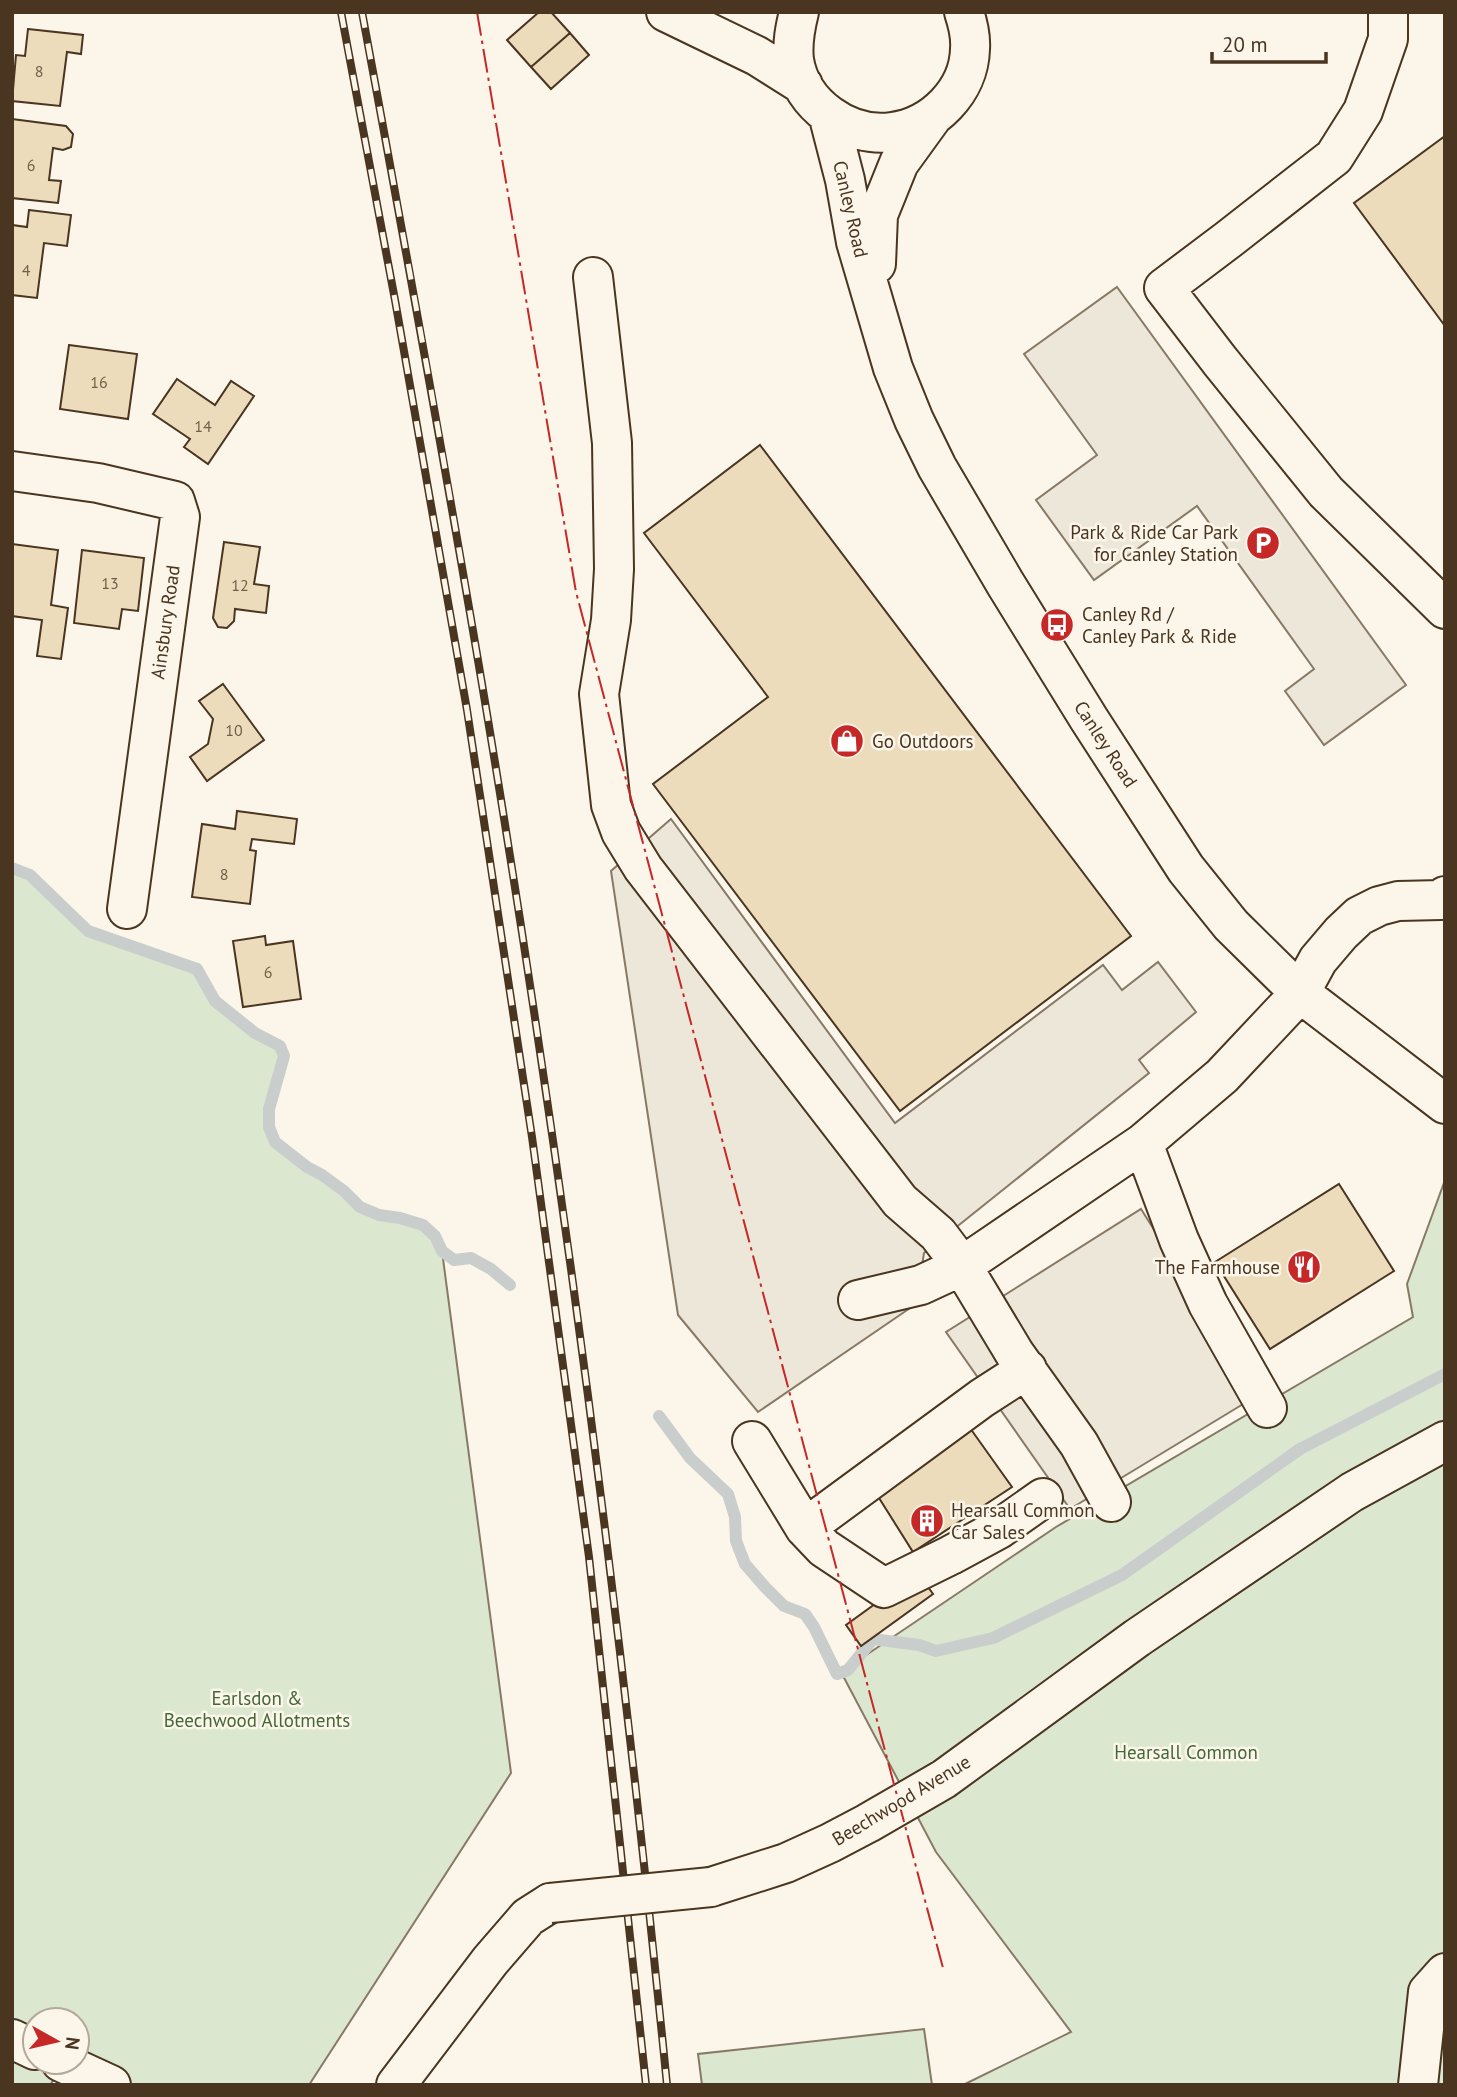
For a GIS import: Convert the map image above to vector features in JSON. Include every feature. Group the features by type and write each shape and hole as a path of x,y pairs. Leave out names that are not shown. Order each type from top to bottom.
{"street":[{"path":"666,12 757,56 803,85"},
{"path":"799,12 793,35 794,61 803,85 812,99 828,114 847,126 869,132 891,132 911,127 933,116"},
{"path":"964,12 970,50 966,70"},
{"name":"Canley Road","path":"875,303 878,215 899,163 933,116 959,88 995,12"},
{"path":"1388,12 1388,39 1363,111 1334,157 1164,288 1326,492 1445,610"},
{"name":"Canley Road","path":"828,114 845,180 856,242 894,368 914,420 937,467 1019,606 1186,869 1231,925 1300,993 1445,1104"},
{"path":"593,276 612,443 614,569 611,620 599,694 611,804 621,832 643,868 900,1201 938,1234 1079,1444 1111,1502"},
{"name":"Ainsbury Road","path":"12,471 98,483 175,501 180,517 127,909"},
{"path":"858,1300 921,1285 961,1266 1143,1143 1222,1076 1300,993 1318,960 1359,916 1379,906 1398,901 1441,900 1445,897"},
{"path":"1143,1143 1179,1240 1208,1304 1267,1408"},
{"path":"805,1528 982,1398 1027,1370"},
{"path":"752,1441 805,1528 824,1548 884,1588 944,1576 999,1529 1043,1498"},
{"name":"Beechwood Avenue","path":"396,2085 490,1961 528,1917 551,1903 711,1887 786,1863 868,1824 944,1779 1137,1638 1352,1492 1445,1441"},
{"path":"1418,2085 1428,1992 1445,1973"},
{"path":"91,2076 111,2085"}],"green space":[{"name":"Earlsdon & Beechwood Allotments","path":"12,868 30,875 88,931 197,969 216,1001 248,1028 274,1043 283,1053 283,1064 269,1111 269,1122 277,1141 295,1159 338,1187 362,1208 407,1220 425,1228 442,1251 511,1773 309,2085 81,2085 59,2076 91,2076 91,2006 21,2006 21,2076 56,2076 50,2085 12,2085"},
{"name":"Hearsall Common","path":"1445,1180 1445,2085 963,2085 1071,2032 936,1852 841,1672 1056,1527 1413,1317 1407,1284"},
{"path":"924,2029 932,2085 702,2085 698,2054"}],"shaded area":[{"name":"Park & Ride Car Park for Canley Station","path":"1117,287 1406,685 1324,745 1285,691 1314,669 1197,506 1094,580 1036,500 1097,455 1024,354"},
{"path":"671,819 895,1123 1103,965 1122,990 1158,962 1196,1012 1139,1060 1149,1073 924,1253 916,1304 758,1412 678,1315 611,871"},
{"path":"1141,1209 1258,1395 1070,1509 946,1332"}],"building":[{"path":"539,12 551,12 570,33 531,67 507,40"},
{"path":"28,29 83,35 81,54 67,52 60,106 12,101 16,55 25,56"},
{"path":"570,33 589,55 551,89 531,67"},
{"path":"12,119 66,126 73,134 71,147 63,150 53,148 49,180 61,181 58,203 12,198"},
{"path":"1445,136 1445,326 1354,203"},
{"path":"29,210 71,215 67,246 44,243 37,298 12,295 12,225 27,227"},
{"path":"69,345 137,354 128,419 60,409"},
{"path":"177,379 215,405 231,381 254,396 208,464 184,447 190,439 153,414"},
{"name":"Go Outdoors","path":"760,445 1131,936 900,1111 653,784 768,697 644,533"},
{"path":"224,542 260,547 254,584 269,586 266,613 235,609 234,621 227,628 218,627 213,618"},
{"path":"12,544 58,550 51,605 68,608 61,659 37,656 42,620 12,616"},
{"path":"82,550 144,558 138,611 122,609 119,629 74,623"},
{"path":"223,684 264,740 207,781 190,757 208,744 213,719 199,701"},
{"path":"237,811 297,819 294,844 252,839 250,850 256,851 250,904 192,897 202,824 235,829"},
{"path":"265,936 266,945 293,941 301,999 243,1007 233,941"},
{"name":"The Farmhouse","path":"1339,1184 1394,1271 1270,1349 1215,1262"},
{"name":"Hearsall Common Car Sales","path":"970,1428 1012,1487 913,1552 874,1490"},
{"path":"918,1573 933,1594 861,1646 846,1625"}],"waterway":[{"path":"12,868 30,875 88,931 197,969 215,1001 255,1033 280,1046 284,1056 269,1109 269,1127 275,1142 344,1191 360,1207 379,1215 423,1225 435,1236 442,1251 454,1260 471,1258 491,1269 510,1285"},
{"path":"659,1416 690,1458 728,1494 735,1517 736,1541 745,1564 784,1606 805,1614 837,1674 848,1670 873,1639 919,1645 936,1651 993,1638 1122,1575 1300,1449 1445,1374"}],"railway":[{"path":"341,12 467,710 532,1137 589,1557 646,2085"},
{"path":"362,12 470,610 539,1042 609,1563 667,2085"}],"power":[{"path":"477,12 576,592 943,1968"}],"place":[{"name":"Park & Ride Car Park for Canley Station","path":"1263,543"},
{"name":"Canley Rd / Canley Park & Ride","path":"1057,625"},
{"name":"Go Outdoors","path":"847,741"},
{"name":"The Farmhouse","path":"1304,1267"},
{"name":"Hearsall Common Car Sales","path":"927,1521"}]}
